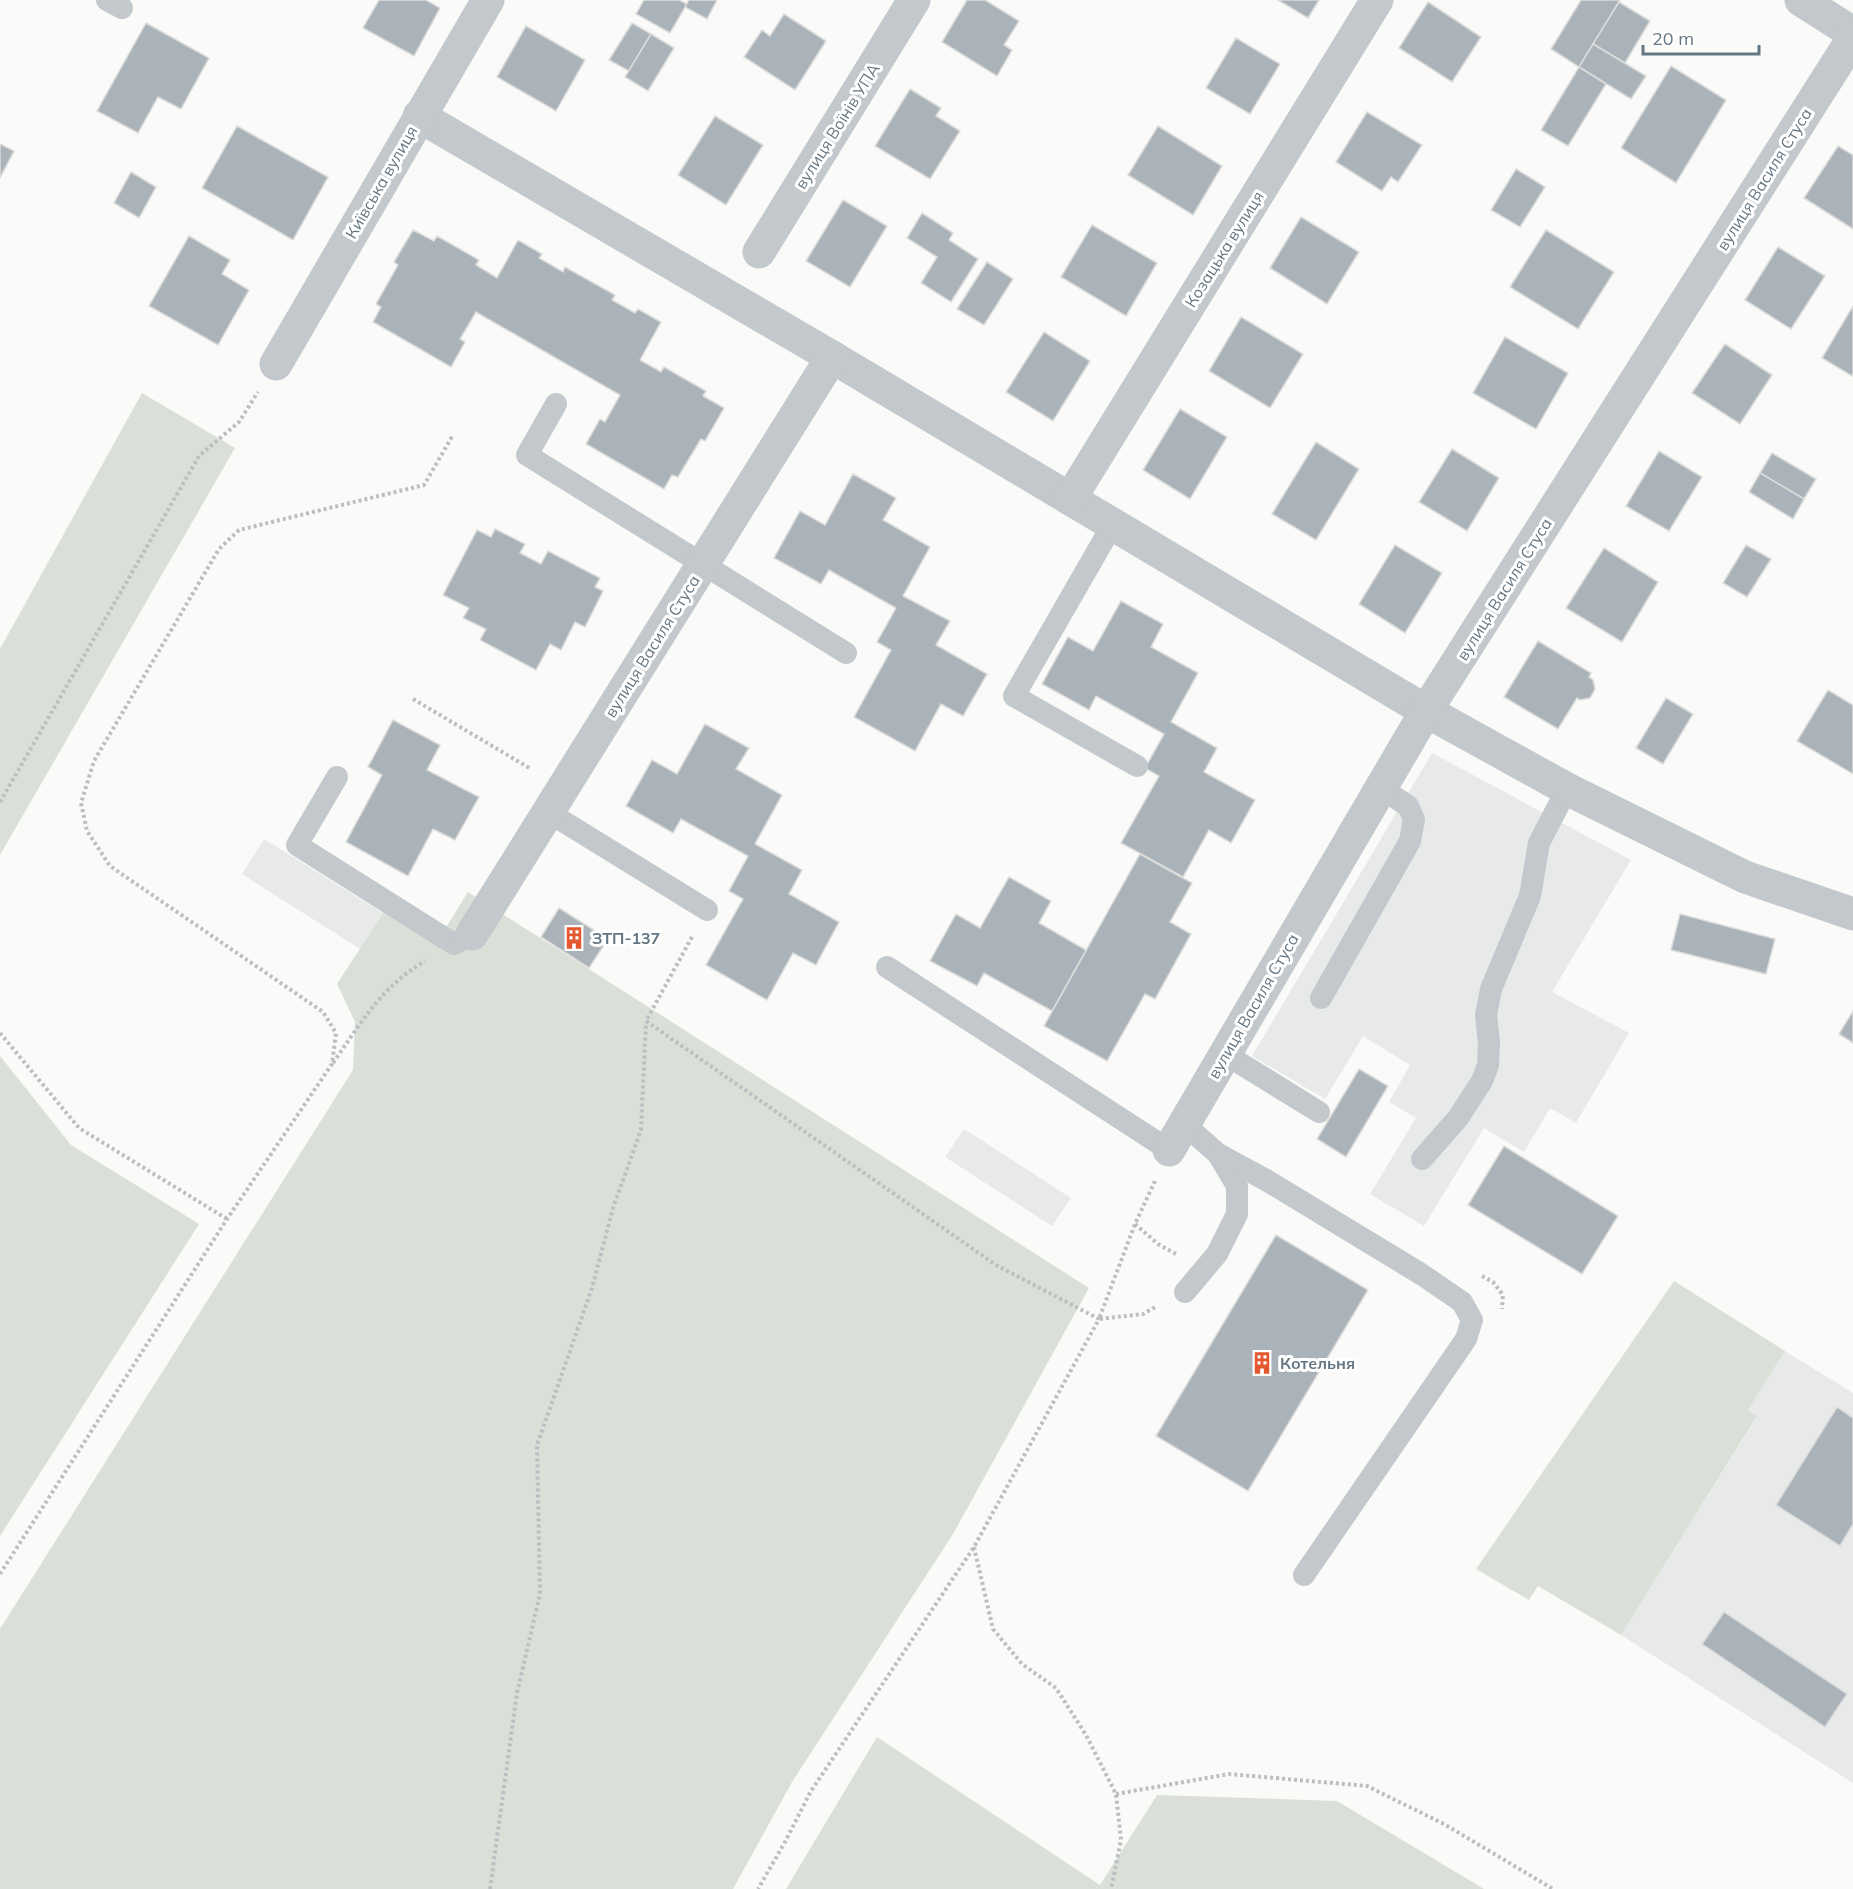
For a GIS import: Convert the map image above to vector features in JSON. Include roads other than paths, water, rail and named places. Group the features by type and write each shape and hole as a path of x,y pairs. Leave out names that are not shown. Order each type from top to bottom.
{"street":[{"name":"Київська вулиця","path":"276,364 488,0"},
{"name":"вулиця Воїнів УПА","path":"759,252 914,0"},
{"name":"Козацька вулиця","path":"1070,499 1377,0"},
{"path":"1802,0 1853,33"},
{"name":"вулиця Василя Стуса","path":"1177,1137 1426,711 1853,38"},
{"path":"419,116 832,357 1426,711 1567,789 1745,877 1853,914"},
{"name":"вулиця Василя Стуса","path":"463,939 548,812 832,357"}],"lane":[{"path":"556,404 527,455 846,653"},
{"path":"1113,524 1014,696 1137,766"},
{"path":"337,777 297,845 463,939"},
{"path":"1321,998 1410,841 1414,819 1408,806 1381,788"},
{"path":"1422,1159 1458,1118 1482,1081 1488,1065 1489,1043 1486,1015 1491,989 1530,896 1539,843 1567,789"},
{"path":"548,812 707,910"},
{"path":"887,968 1177,1137 1218,1154 1266,1180 1421,1274 1462,1302 1472,1320 1466,1339 1304,1575"},
{"path":"1225,1054 1319,1112"},
{"path":"1185,1292 1217,1254 1237,1214 1237,1186 1218,1154"}],"place":[{"name":"ЗТП-137","path":"574,938"},
{"name":"Котельня","path":"1262,1363"}]}
